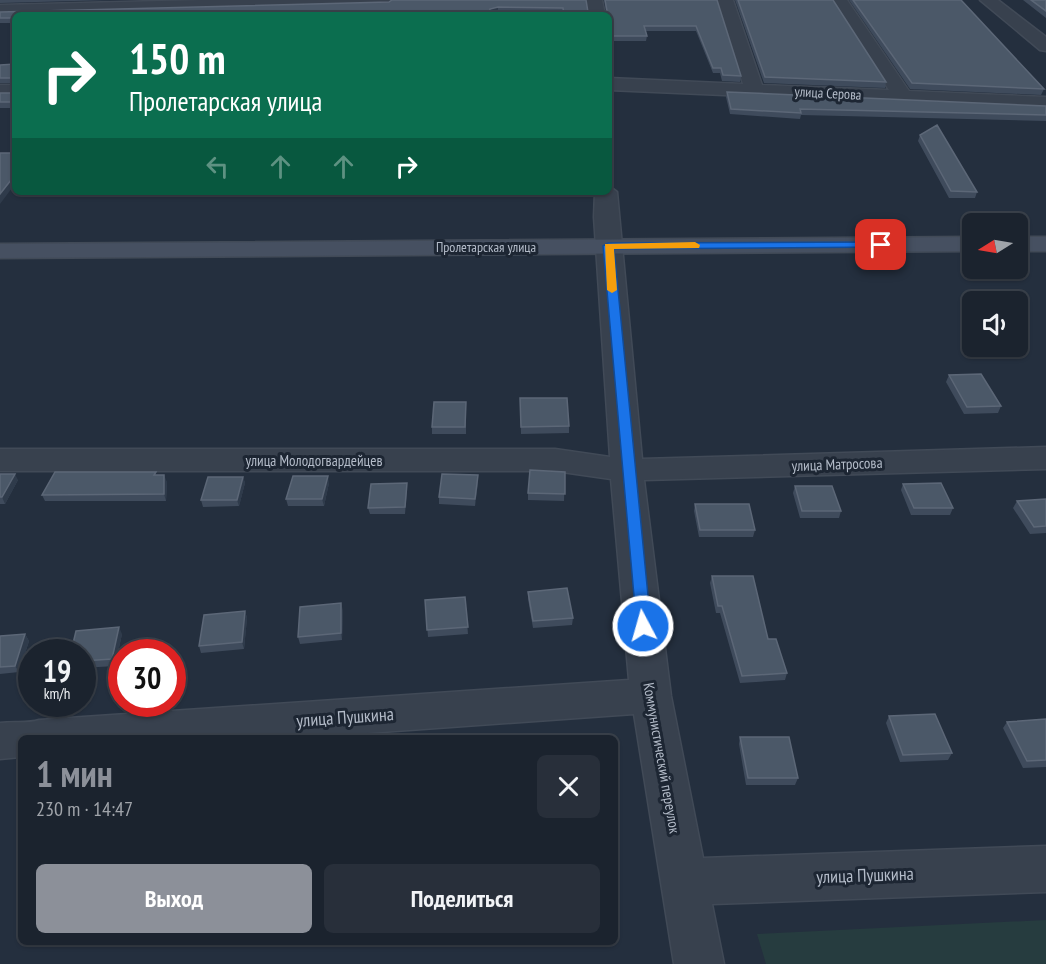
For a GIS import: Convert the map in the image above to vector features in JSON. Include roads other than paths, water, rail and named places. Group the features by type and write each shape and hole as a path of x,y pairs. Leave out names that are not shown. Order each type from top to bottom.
{"main road":[{"name":"Пролетарская улица","path":"0,251 962,244"},
{"path":"1028,244 1046,244"}],"street":[{"path":"0,10 389,0"},
{"path":"724,0 754,89"},
{"path":"839,0 903,97"},
{"path":"988,0 1046,46"},
{"path":"1010,18 1037,17"},
{"name":"улица Серова","path":"612,84 1046,103"},
{"name":"Коммунистический переулок","path":"606,195 608,246 628,470 651,696 699,964"},
{"name":"улица Матросова","path":"628,470 1046,458"},
{"name":"улица Молодогвардейцев","path":"0,460 555,460 628,470"},
{"name":"улица Пушкина","path":"83,735 651,696"},
{"path":"0,741 18,739"},
{"name":"улица Пушкина","path":"684,882 1046,869"}]}
